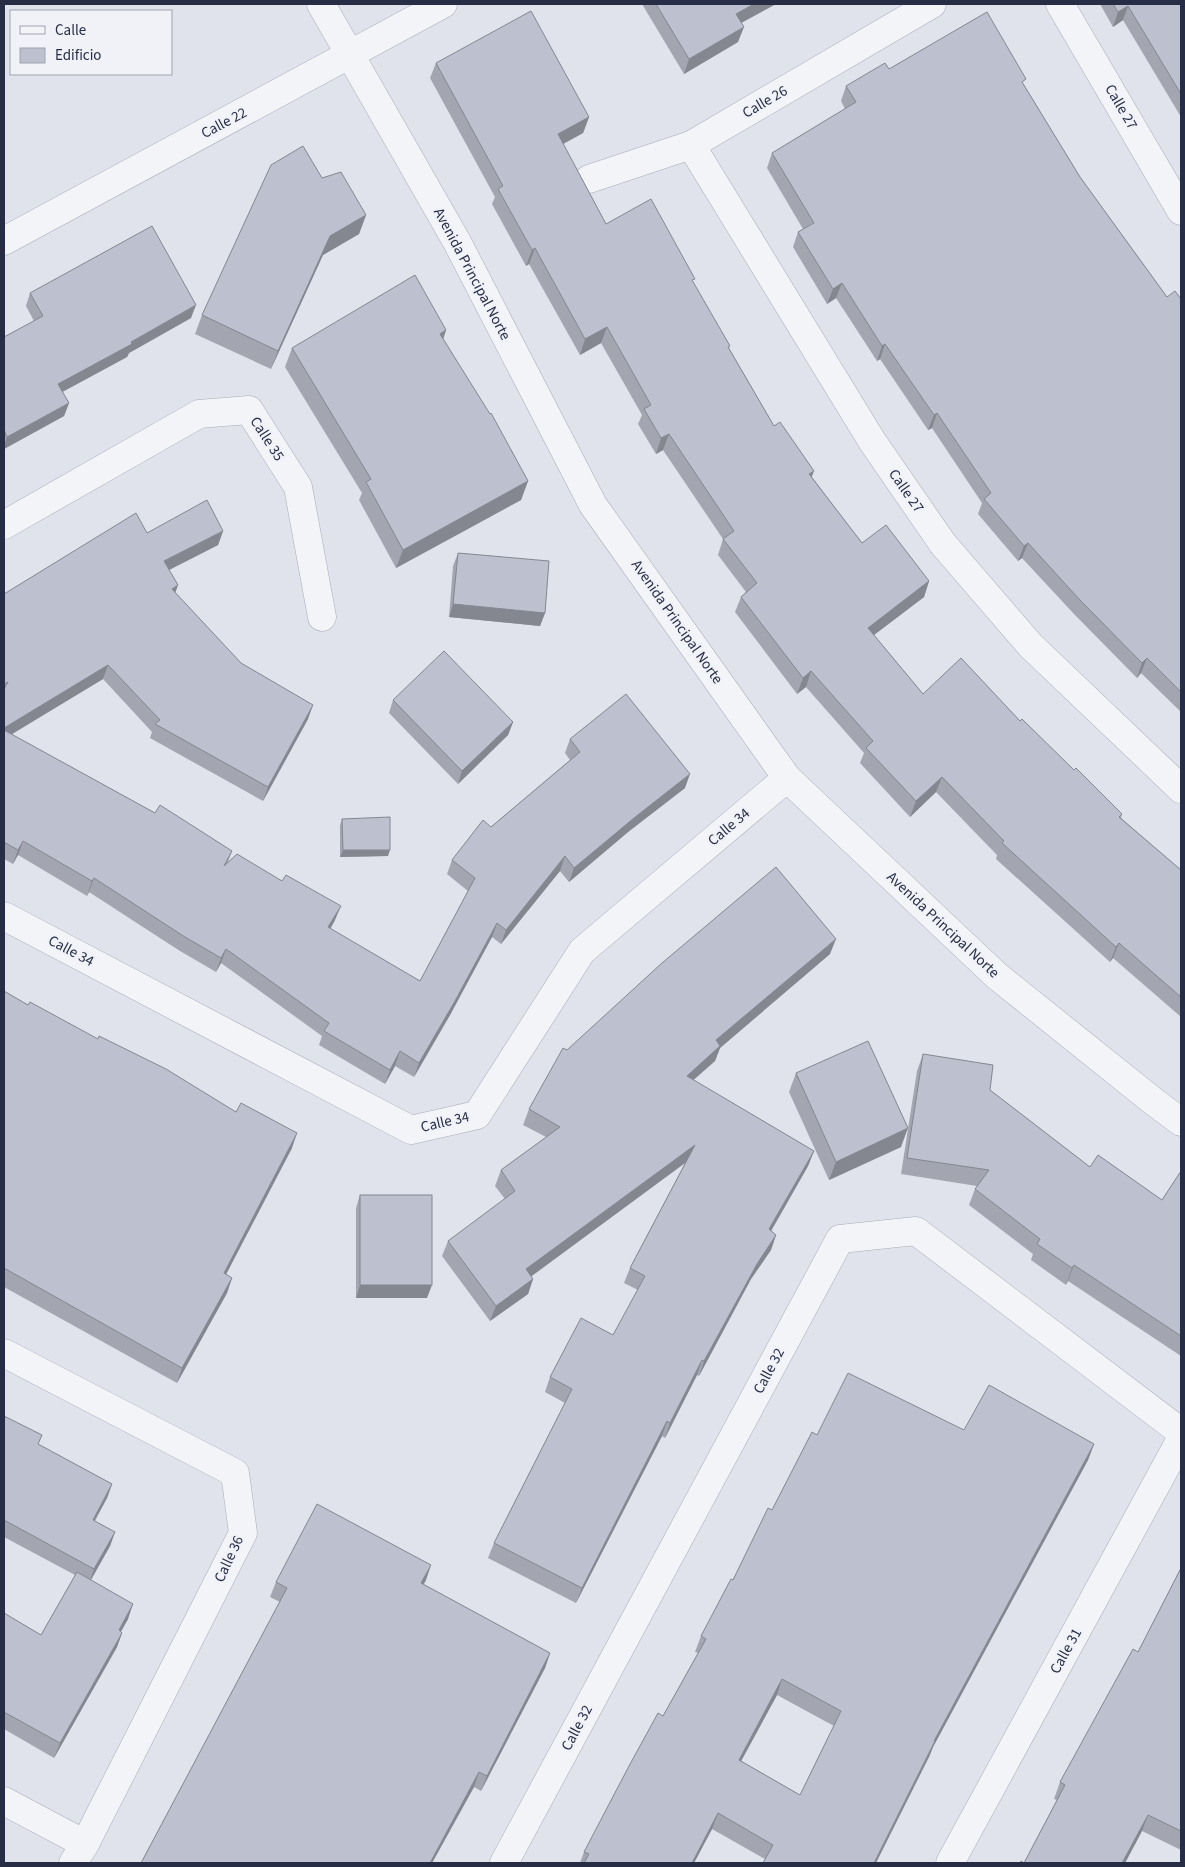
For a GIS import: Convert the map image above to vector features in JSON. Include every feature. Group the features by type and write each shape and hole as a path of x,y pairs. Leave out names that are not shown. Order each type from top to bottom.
{"street":[{"name":"Avenida Principal Norte","path":"321,4 457,242 594,506 787,778 997,976 1181,1122"},
{"name":"Calle 22","path":"4,241 443,4"},
{"name":"Calle 26","path":"589,179 691,145 932,4"},
{"name":"Calle 27","path":"1060,4 1181,211"},
{"name":"Calle 27","path":"691,145 872,441 943,544 1030,645 1181,789"},
{"name":"Calle 35","path":"4,526 199,414 248,410 298,487 322,617"},
{"name":"Calle 34","path":"4,916 411,1130 477,1115 582,951 787,778"},
{"name":"Calle 32","path":"504,1863 840,1239 916,1231 1181,1432"},
{"name":"Calle 36","path":"4,1353 235,1473 243,1533 79,1854 4,1800"},
{"name":"Calle 31","path":"950,1863 1181,1439"}],"building":[{"path":"656,4 754,4 736,14 744,27 689,59"},
{"path":"1113,4 1181,4 1181,94 1128,6 1118,12"},
{"path":"531,11 589,117 558,134 606,224 651,199 695,279 692,280 730,346 728,347 774,426 780,422 814,471 809,474 862,543 886,525 929,581 868,628 923,694 961,658 1020,721 1022,719 1074,770 1076,768 1122,814 1119,817 1181,870 1181,997 1119,943 1116,947 1002,843 1004,841 942,777 916,801 866,748 873,741 811,671 803,678 741,597 757,583 723,539 734,531 669,434 661,438 644,409 651,405 607,327 585,339 535,248 532,250 498,189 503,186 436,63"},
{"path":"987,12 1026,79 1022,82 1080,177 1167,297 1175,291 1181,299 1181,692 1147,658 1142,663 1079,599 1028,543 1024,546 984,499 991,493 937,413 934,415 885,344 882,346 842,283 833,289 798,232 814,223 772,153 856,102 846,86 885,63 889,69"},
{"path":"303,146 322,178 341,172 366,215 330,236 278,351 202,315 271,165"},
{"path":"152,226 196,305 131,342 132,344 58,384 69,403 7,437 4,430 4,337 43,316 30,293"},
{"path":"415,275 446,330 440,334 491,413 528,481 403,550 366,482 371,479 292,348"},
{"path":"207,500 223,531 164,561 178,585 172,589 241,663 313,705 268,787 155,724 160,720 108,665 4,728 4,689 8,682 4,684 4,594 136,513 147,533"},
{"path":"458,553 549,561 545,613 453,604"},
{"path":"444,651 513,722 462,771 393,700"},
{"path":"626,694 690,774 574,868 565,856 506,930 497,923 419,1063 400,1051 390,1070 324,1031 329,1023 226,949 221,958 94,878 92,881 23,841 18,850 4,842 4,730 155,813 160,805 232,851 224,866 237,854 282,881 286,875 341,906 328,927 420,981 475,878 452,860 483,820 491,827 580,752 570,739"},
{"path":"390,817 390,850 343,850 342,819"},
{"path":"776,867 836,939 716,1040 720,1046 687,1076 814,1151 769,1229 776,1235 757,1264 704,1361 702,1360 670,1423 667,1421 582,1588 494,1543 572,1389 550,1377 581,1318 613,1335 645,1276 630,1268 695,1145 526,1269 533,1279 496,1306 448,1241 515,1191 501,1170 560,1127 529,1109 563,1048 567,1050 662,963"},
{"path":"4,991 28,1005 30,1002 98,1039 99,1036 166,1069 236,1112 241,1103 297,1133 224,1273 232,1278 182,1368 4,1268"},
{"path":"868,1041 908,1128 836,1162 796,1073"},
{"path":"923,1054 993,1065 990,1090 1090,1167 1098,1155 1162,1200 1181,1171 1181,1336 1074,1265 1072,1268 1037,1244 1040,1239 975,1189 989,1170 907,1158"},
{"path":"360,1195 432,1195 432,1285 360,1285"},
{"path":"848,1373 964,1430 989,1385 1094,1444 934,1741 874,1863 763,1863 773,1845 718,1813 692,1863 584,1863 589,1854 584,1852 629,1766 658,1713 663,1716 706,1639 701,1636 731,1579 733,1580 768,1508 772,1510 812,1432 817,1435","holes":["782,1679 841,1711 800,1795 739,1760"]},
{"path":"4,1416 42,1435 38,1444 112,1484 93,1520 115,1532 94,1569 4,1520"},
{"path":"317,1504 431,1565 421,1583 550,1653 487,1776 479,1772 430,1863 141,1863 287,1588 276,1582"},
{"path":"1181,1568 1181,1831 1148,1815 1122,1863 1024,1863 1065,1785 1060,1782 1133,1649 1138,1652"},
{"path":"77,1572 133,1604 119,1630 122,1633 60,1743 4,1712 4,1613 41,1635"}]}
